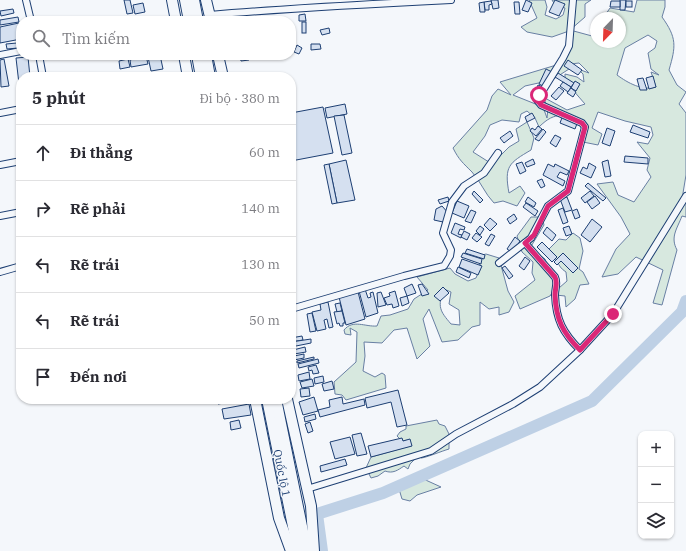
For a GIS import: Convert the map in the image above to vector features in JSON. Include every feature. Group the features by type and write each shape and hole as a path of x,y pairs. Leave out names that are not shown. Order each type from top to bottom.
{"highway":[{"path":"172,0 174,16"},
{"path":"185,0 188,16"},
{"path":"194,0 197,16"},
{"path":"206,0 210,16"},
{"path":"185,60 187,72"},
{"path":"197,60 200,72"},
{"path":"207,60 209,72"},
{"path":"219,60 222,72"},
{"name":"Quốc lộ 1","path":"256,404 279,518 291,551"},
{"name":"Quốc lộ 1","path":"268,404 298,551"},
{"name":"Quốc lộ 1","path":"277,404 307,551"},
{"name":"Quốc lộ 1","path":"288,404 311,506 314,551"}],"street":[{"path":"26,0 30,16"},
{"path":"226,16 327,3 363,6 451,0"},
{"path":"499,263 534,235 548,206 568,191 585,127 582,123 541,105 537,100 569,46 573,0"},
{"path":"0,55 16,52"},
{"path":"40,60 42,72"},
{"path":"0,113 16,111"},
{"path":"296,308 444,266 450,256 451,250 444,233 452,202 464,186 484,173 498,154"},
{"path":"0,165 16,162"},
{"path":"307,489 431,451 456,434 513,404 540,387 580,350 613,314 686,196"},
{"path":"0,216 16,213"},
{"path":"525,243 555,277 556,302 560,324 568,337 580,350"},
{"path":"0,272 16,267"}],"shaded area":[{"path":"529,0 545,0 547,7 545,15 556,19 563,15 565,8 555,5 552,0 591,0 585,4 585,17 570,30 590,35 590,48 625,48 617,75 635,86 651,88 656,87 651,72 659,75 651,69 648,53 655,48 657,41 648,35 626,47 626,12 607,12 610,8 634,12 637,0 665,0 665,7 662,17 667,24 674,42 673,55 669,70 677,85 686,92 679,104 686,113 686,175 682,199 686,201 686,217 682,216 675,233 674,241 677,250 662,305 653,303 663,270 636,257 618,274 602,277 616,249 630,234 621,217 597,184 613,182 618,195 634,202 651,177 647,170 650,158 637,142 648,144 653,135 651,127 625,121 598,112 592,128 602,134 598,145 583,142 585,123 566,116 556,116 551,118 539,127 535,118 527,111 521,114 519,122 502,120 490,125 485,136 473,152 492,164 509,147 519,141 516,129 527,122 534,138 531,150 513,162 508,171 507,177 509,193 520,186 525,193 517,206 503,201 494,203 453,148 487,110 492,96 498,89 511,95 500,82 563,63 568,47 569,31 552,37 527,32 521,27 537,18","holes":["579,63 589,73 578,69 583,74 584,82 577,77 565,74 565,81 585,104 567,110 543,97 548,108 547,118 543,107 513,95 525,86 552,80 569,69 571,64"]},
{"path":"531,217 542,217 544,225 530,248 545,259 556,287 550,296 520,309 515,296 535,280 532,273 533,262 522,252 517,236"},
{"path":"573,233 580,238 583,251 579,269 583,272 589,284 580,285 575,299 566,307 565,296 556,295 559,288 567,281 566,272 560,267 554,256 548,250 559,239 566,240"},
{"path":"486,254 499,258 508,291 514,302 509,312 499,315 499,307 489,309 480,302 480,325 472,327 458,340 442,342 429,309 423,319 430,346 417,359 407,328 394,330 382,343 364,342 365,356 363,371 375,377 382,373 385,375 386,388 346,400 342,395 335,394 334,382 356,362 357,332 350,328 351,335 345,334 344,330 355,324 377,326 381,316 390,315 408,309 414,299 428,290 417,277 450,268 455,274 468,281 476,278 480,268 479,256","holes":["444,289 451,292 449,304 459,310 460,325 451,324 444,316 440,305"]},
{"path":"437,420 439,424 445,426 449,434 449,449 421,458 421,453 410,464 408,469 404,466 395,471 385,471 378,476 371,478 366,468 371,457 410,446 408,440 402,441 397,436 400,432 406,429 406,426"},
{"path":"419,477 441,487 417,495 410,501 402,499 399,489 392,494 383,493"}],"building":[{"path":"124,0 130,0 133,13 127,14"},
{"path":"491,0 498,0 499,8 493,9"},
{"path":"526,0 532,3 528,12 522,10"},
{"path":"555,0 565,4 559,16 549,12"},
{"path":"620,0 626,0 625,10 620,10"},
{"path":"491,1 492,4 489,5 489,10 485,10 484,2"},
{"path":"611,1 620,1 620,7 610,7"},
{"path":"626,1 632,1 632,7 626,7"},
{"path":"484,2 485,12 480,12 479,3"},
{"path":"514,2 519,2 520,14 515,14"},
{"path":"143,3 145,12 135,14 133,5"},
{"path":"13,9 14,13 1,16 0,11"},
{"path":"305,14 306,21 299,21 299,15"},
{"path":"16,17 16,22 0,25 0,20"},
{"path":"302,22 306,22 306,33 302,33"},
{"path":"16,24 16,40 0,43 0,27"},
{"path":"329,28 330,33 322,35 320,30"},
{"path":"16,43 16,48 7,49 6,44"},
{"path":"311,44 320,44 321,49 311,50"},
{"path":"297,45 302,48 299,54 296,53"},
{"path":"4,59 9,86 1,87 0,60"},
{"path":"16,60 28,60 30,72 18,72"},
{"path":"128,60 130,67 120,69 119,61"},
{"path":"130,60 147,60 148,64 131,67"},
{"path":"149,60 161,60 163,69 151,71"},
{"path":"568,60 582,70 578,75 564,66"},
{"path":"546,69 552,72 545,87 539,84"},
{"path":"558,73 574,83 571,87 555,77"},
{"path":"653,76 656,87 649,89 646,78"},
{"path":"643,78 647,90 640,90 637,79"},
{"path":"575,81 580,84 576,91 571,88"},
{"path":"563,82 571,87 568,92 560,86"},
{"path":"538,85 543,87 537,100 532,98"},
{"path":"559,87 564,91 556,100 551,96"},
{"path":"571,88 576,92 573,97 567,93"},
{"path":"345,104 347,114 327,118 325,108"},
{"path":"323,107 333,153 296,160 296,112"},
{"path":"532,113 535,118 527,122 525,117"},
{"path":"344,115 352,153 342,155 334,116"},
{"path":"563,115 578,121 575,129 560,123"},
{"path":"633,125 650,132 648,138 630,132"},
{"path":"538,126 542,129 536,136 530,131 532,128 535,130"},
{"path":"607,128 615,131 610,146 602,143"},
{"path":"543,129 546,132 539,141 535,139"},
{"path":"510,131 513,136 504,143 500,138"},
{"path":"555,135 561,138 556,147 550,143"},
{"path":"625,156 648,158 648,164 624,162"},
{"path":"533,159 535,164 527,167 525,163"},
{"path":"346,160 355,200 337,203 329,164"},
{"path":"608,160 611,176 605,177 602,162"},
{"path":"522,162 526,171 520,174 516,164"},
{"path":"589,163 596,167 591,178 580,173 583,167 587,169"},
{"path":"329,164 337,203 332,204 324,165"},
{"path":"548,164 554,167 555,164 569,171 567,175 560,172 557,177 565,181 563,186 543,175"},
{"path":"542,179 545,186 541,188 537,181"},
{"path":"588,183 606,198 603,201 585,186"},
{"path":"474,191 483,200 480,203 472,194"},
{"path":"590,191 594,196 585,203 581,198"},
{"path":"595,196 600,203 592,209 587,202"},
{"path":"448,197 449,201 440,204 438,200"},
{"path":"528,197 536,203 534,207 525,202"},
{"path":"567,197 572,210 565,212 560,199"},
{"path":"457,201 469,206 464,218 452,213"},
{"path":"526,203 538,211 535,216 523,207"},
{"path":"442,206 449,214 443,222 434,220 436,209"},
{"path":"563,208 568,222 563,224 558,210"},
{"path":"577,209 580,217 575,219 572,211"},
{"path":"471,210 476,212 471,223 465,221"},
{"path":"514,214 517,219 510,224 507,219"},
{"path":"490,218 497,224 490,231 484,225"},
{"path":"592,219 602,227 590,242 581,235"},
{"path":"455,223 465,227 464,230 460,229 458,234 462,235 461,238 451,233"},
{"path":"480,226 484,229 480,235 476,231"},
{"path":"569,226 572,234 566,236 563,228"},
{"path":"547,227 556,235 552,241 543,233"},
{"path":"464,231 470,234 467,240 461,237"},
{"path":"476,233 482,237 477,242 472,238"},
{"path":"491,234 495,236 489,246 485,244"},
{"path":"515,237 520,241 513,253 507,249"},
{"path":"542,242 557,257 552,262 537,247"},
{"path":"467,249 485,255 484,259 465,253"},
{"path":"463,253 482,259 481,264 461,257"},
{"path":"563,253 578,268 573,273 561,261 557,265 554,262"},
{"path":"525,257 530,261 524,270 519,266"},
{"path":"462,259 482,266 478,275 459,267"},
{"path":"505,266 513,276 509,279 502,268"},
{"path":"458,267 471,273 469,278 456,272"},
{"path":"412,284 416,293 407,296 404,288"},
{"path":"422,284 429,294 422,296 418,285"},
{"path":"443,287 449,293 440,301 434,296"},
{"path":"365,289 368,298 371,297 370,293 373,292 378,313 366,317 359,291"},
{"path":"395,291 399,306 393,308 392,304 387,305 384,298 390,296 389,293"},
{"path":"358,292 365,319 346,325 339,297"},
{"path":"381,292 386,305 378,307 377,293"},
{"path":"407,296 409,303 402,306 400,298"},
{"path":"328,302 333,327 329,328 327,319 324,320 326,329 317,331 312,312 321,310 320,304"},
{"path":"340,303 342,311 337,312 335,304"},
{"path":"342,311 345,323 343,323 343,326 340,326 339,323 337,324 334,312"},
{"path":"312,313 316,331 310,332 307,314"},
{"path":"302,336 303,340 296,341 296,337"},
{"path":"311,339 311,343 296,346 296,341"},
{"path":"305,347 306,352 296,354 296,349"},
{"path":"304,354 304,358 296,360 296,356"},
{"path":"314,357 314,359 297,363 297,361"},
{"path":"318,359 319,363 299,368 298,364"},
{"path":"316,365 319,373 313,374 312,370 309,371 308,367"},
{"path":"309,372 310,379 299,381 298,375"},
{"path":"323,376 324,382 315,384 314,378"},
{"path":"312,379 314,386 302,388 300,382"},
{"path":"332,381 334,389 324,391 322,384"},
{"path":"309,388 310,396 301,397 300,389"},
{"path":"398,390 407,425 397,427 391,402 367,408 365,398"},
{"path":"314,397 318,411 303,415 299,402"},
{"path":"342,397 343,404 364,399 365,405 320,417 318,410 330,407 329,400"},
{"path":"249,404 251,415 224,419 222,409"},
{"path":"315,414 316,419 305,422 304,417"},
{"path":"239,420 241,428 231,430 230,422"},
{"path":"310,422 313,431 308,433 305,424"},
{"path":"361,433 367,454 357,456 352,435"},
{"path":"350,437 355,454 335,459 330,442"},
{"path":"402,438 403,441 410,439 412,446 371,457 368,446"},
{"path":"345,459 347,465 321,472 320,466"}],"waterway":[{"path":"322,551 317,514 383,493 592,401 682,312 686,301"}],"route":[{"path":"539,95 537,100 538,103 582,123 585,127 572,182 568,191 548,206 534,235 525,243 555,277 557,283 555,293 560,324 565,334 580,350 613,314"}]}
